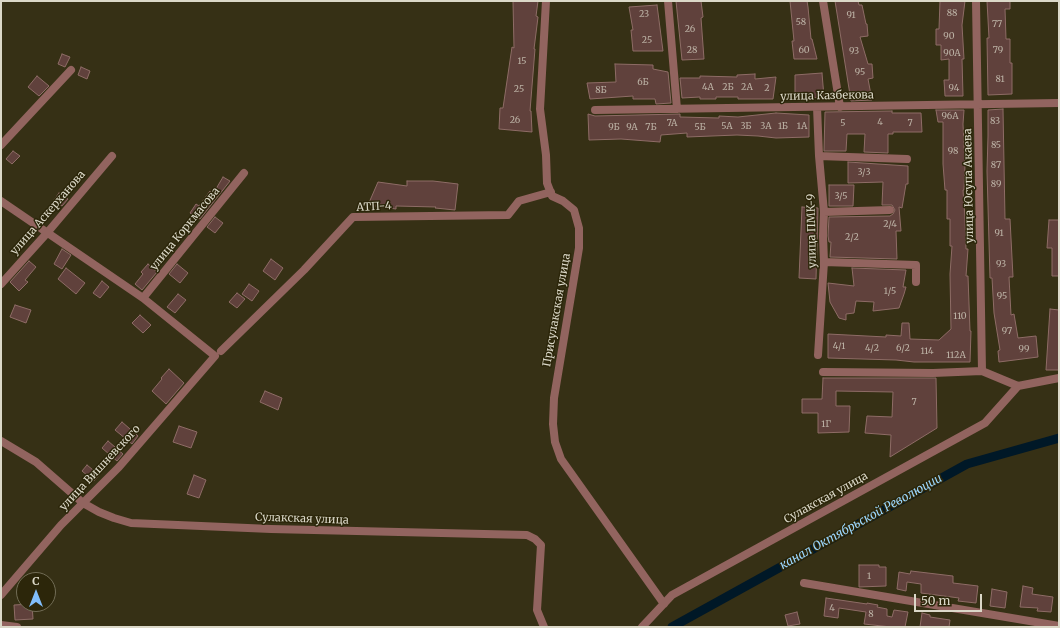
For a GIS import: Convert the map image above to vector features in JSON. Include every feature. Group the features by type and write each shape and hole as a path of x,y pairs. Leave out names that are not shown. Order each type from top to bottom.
{"street":[{"path":"546,1 540,109 546,155 547,183 550,192"},
{"path":"668,1 677,109"},
{"path":"823,1 840,107"},
{"name":"улица Юсупа Акаева","path":"976,1 982,371"},
{"path":"1,145 71,70"},
{"name":"улица Казбекова","path":"595,110 1059,103"},
{"name":"улица ПМК-9","path":"817,107 819,156 824,212 824,262 818,355"},
{"name":"улица Аскерханова","path":"1,284 47,233 112,156"},
{"path":"819,156 907,159"},
{"name":"улица Коркмасова","path":"143,298 244,173"},
{"name":"АТП-4","path":"218,354 304,270 353,217 508,215 519,201 550,192"},
{"name":"Присулакская улица","path":"550,192 552,196 563,201 574,210 579,228 579,248 554,398 553,424 555,442 561,459 664,604"},
{"path":"1,201 143,298 218,354"},
{"path":"824,212 890,210"},
{"path":"824,262 916,265 916,282"},
{"name":"улица Вишневского","path":"1,595 60,525 119,467 218,354"},
{"path":"823,372 933,373 982,371 1018,386 1059,378"},
{"name":"Сулакская улица","path":"642,627 672,595 985,423 1018,386"},
{"name":"Сулакская улица","path":"1,441 36,462 83,502 99,512 131,523 271,529 527,536 535,539 541,544 537,610 543,627"},
{"path":"804,583 1059,626"},
{"path":"1,625 17,627"}],"building":[{"path":"513,1 538,1 530,111 532,132 499,129 500,108 503,108 512,47 514,48"},
{"path":"676,1 701,1 704,59 682,60"},
{"path":"790,1 807,1 811,39 817,59 794,59 792,41 794,41"},
{"path":"835,1 858,1 859,5 862,5 867,24 868,36 860,37 868,64 872,64 873,78 868,79 872,100 851,101"},
{"path":"940,1 965,1 962,25 964,59 962,59 963,96 945,96 944,80 949,80 949,59 941,60 941,45 936,45 936,29 939,29"},
{"path":"987,1 1010,1 1010,9 1005,9 1006,39 1010,39 1010,63 1012,63 1012,94 988,95 987,38 989,38"},
{"path":"657,5 663,51 633,51 631,30 633,30 629,7"},
{"path":"62,54 70,57 65,67 58,64"},
{"path":"615,64 653,65 653,69 668,72 671,103 656,104 655,99 633,99 633,96 590,99 587,83 616,82"},
{"path":"81,67 90,71 87,79 78,75"},
{"path":"822,73 824,97 795,99 795,75"},
{"path":"755,74 755,79 776,77 773,99 738,99 738,97 716,97 716,99 700,99 700,97 682,98 680,78 700,78 700,76 737,77 737,75"},
{"path":"37,76 49,86 39,96 28,87"},
{"path":"1003,109 1005,219 1010,219 1013,277 1009,277 1011,315 1014,314 1018,338 1036,336 1038,357 999,362 998,351 1000,350 994,313 992,278 990,278 987,171 988,110"},
{"path":"936,110 964,110 963,124 965,165 963,190 966,249 968,249 966,276 968,276 971,331 970,362 914,362 828,358 828,334 886,337 886,335 901,336 902,323 909,323 910,339 939,340 951,329 950,274 952,246 950,246 950,219 947,219 947,190 945,190 943,164 943,122 938,122"},
{"path":"892,111 892,113 921,113 922,132 893,132 893,134 888,134 888,153 864,152 865,134 847,134 846,151 824,151 825,112"},
{"path":"776,113 809,115 809,137 776,138 737,135 687,137 687,133 661,135 660,142 621,139 589,140 588,114 595,116 680,114 680,117 719,118 719,116 738,117"},
{"path":"13,151 20,156 12,164 6,159"},
{"path":"848,162 908,166 908,184 906,184 902,208 899,207 901,231 896,231 897,259 830,257 831,242 829,242 828,236 829,217 890,216 895,210 892,205 882,205 883,182 848,183"},
{"path":"223,177 230,181 200,219 190,213 196,204 199,206 210,191 213,194"},
{"path":"407,181 433,181 458,184 455,210 435,208 436,207 396,206 396,209 368,205 378,182 407,186"},
{"path":"829,185 854,185 853,206 829,206"},
{"path":"59,193 68,199 62,206 54,200"},
{"path":"802,207 818,208 816,279 799,278"},
{"path":"215,217 223,223 215,233 207,227"},
{"path":"1049,220 1059,220 1059,276 1052,276 1052,248 1047,248"},
{"path":"62,249 71,255 62,269 54,264"},
{"path":"271,259 283,268 275,280 263,271"},
{"path":"29,261 36,267 25,280 28,282 19,291 10,282"},
{"path":"148,264 157,272 142,290 135,284 143,274 141,272"},
{"path":"177,264 188,273 180,283 169,274"},
{"path":"66,268 85,283 76,294 58,279"},
{"path":"852,268 906,270 903,287 906,287 899,308 873,311 874,302 856,301 854,313 846,314 846,320 839,318 830,302 828,283 854,286"},
{"path":"102,281 109,287 100,298 93,293"},
{"path":"249,284 259,291 252,301 242,294"},
{"path":"237,293 245,299 237,308 229,302"},
{"path":"178,294 186,300 175,313 167,307"},
{"path":"15,305 31,310 26,323 10,317"},
{"path":"1050,309 1059,310 1059,370 1046,370"},
{"path":"140,315 151,325 143,333 132,323"},
{"path":"169,369 184,383 166,404 152,391"},
{"path":"823,378 936,378 937,428 890,457 891,435 865,433 867,416 892,417 893,392 836,391 836,406 850,406 849,432 818,433 818,413 802,413 802,399 822,399"},
{"path":"265,391 282,398 278,410 260,402"},
{"path":"122,422 138,436 132,444 115,430"},
{"path":"179,426 197,432 191,448 173,442"},
{"path":"108,441 123,454 117,461 102,448"},
{"path":"87,465 99,475 94,481 82,471"},
{"path":"194,475 206,480 199,498 187,494"},
{"path":"859,565 879,565 879,567 886,567 886,586 859,587"},
{"path":"911,571 953,576 953,583 978,586 976,603 958,601 959,598 921,593 921,584 907,582 906,591 897,589 899,572 910,574"},
{"path":"1023,586 1033,588 1032,594 1053,597 1051,612 1037,611 1038,608 1020,607"},
{"path":"992,589 1007,592 1005,608 990,606"},
{"path":"826,598 878,605 877,607 887,609 887,616 892,617 894,610 908,612 905,627 864,624 866,612 839,608 838,618 824,616"},
{"path":"14,605 16,605 16,612 33,612 33,619 15,620"},
{"path":"797,612 800,624 788,626 785,615"},
{"path":"922,613 930,615 930,617 950,620 949,627 920,627"}],"waterway":[{"name":"канал Октябрьской Революции","path":"672,627 967,464 1059,438"}]}
